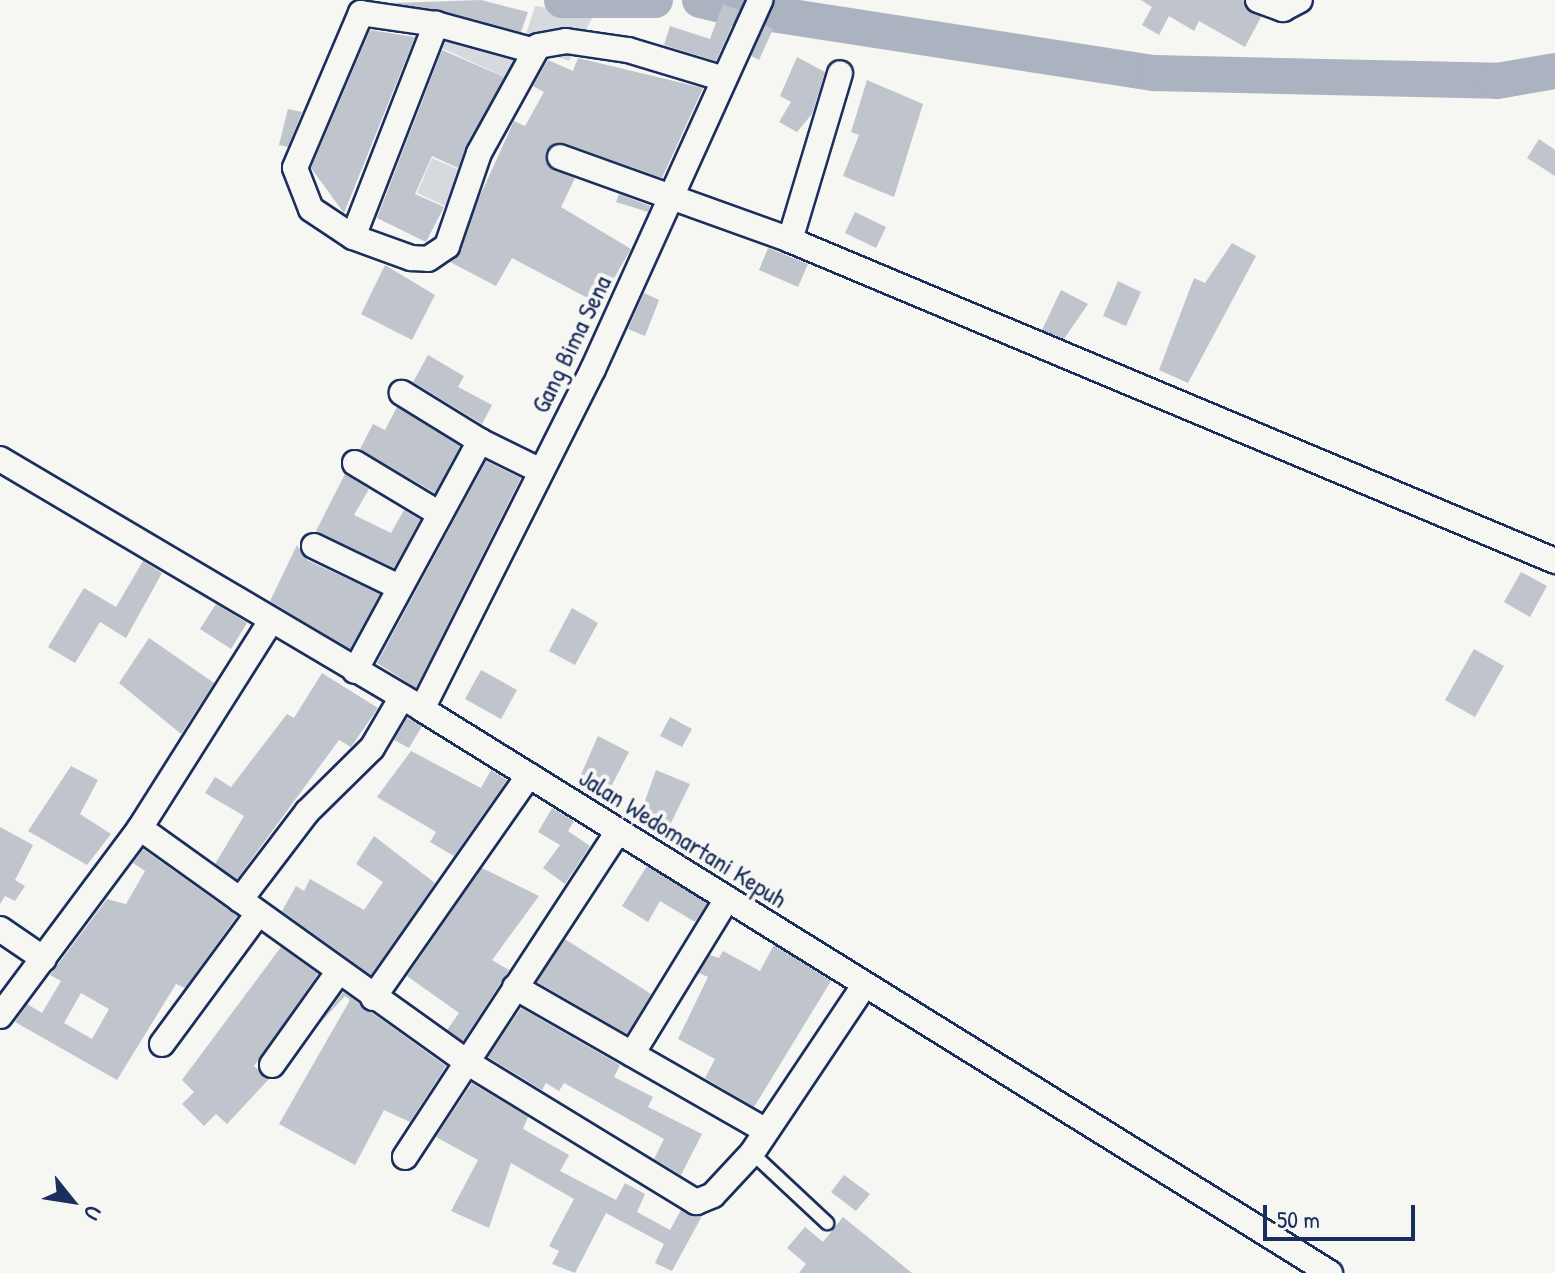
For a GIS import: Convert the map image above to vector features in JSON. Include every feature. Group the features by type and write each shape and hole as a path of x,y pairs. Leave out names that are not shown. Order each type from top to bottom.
{"street":[{"name":"Gang Bima Sena","path":"162,1044 307,812 372,748 412,703 539,470 760,0"},
{"path":"1258,0 1297,3"},
{"path":"531,50 440,255 411,258 353,237 311,209 295,176 297,159 361,13 436,24 531,50 577,42 721,78"},
{"path":"353,237 436,24"},
{"path":"790,240 840,73"},
{"path":"560,157 672,192 1555,561"},
{"path":"402,393 480,441 539,470"},
{"path":"355,671 480,441"},
{"name":"Jalan Wedomartani Kepuh","path":"0,459 270,622 412,703 1330,1273"},
{"path":"355,463 440,514"},
{"path":"314,546 399,587"},
{"path":"0,1016 140,828 270,622"},
{"path":"373,998 529,775"},
{"path":"140,828 337,974 465,1061 685,1199 713,1195 752,1153 864,986"},
{"path":"405,1157 618,831"},
{"path":"632,1054 727,899"},
{"path":"0,929 44,959"},
{"path":"272,1065 337,974"},
{"path":"515,987 766,1131"}],"lane":[{"path":"752,1153 827,1223"}],"shaded area":[{"path":"535,6 594,15 569,61 523,44"},
{"path":"440,28 523,49 511,80 433,44"},
{"path":"432,158 473,176 458,212 417,193"}],"building":[{"path":"481,0 528,12 521,32 393,3"},
{"path":"1141,0 1243,0 1261,17 1245,47 1199,21 1194,31 1169,16 1159,35 1142,25 1152,7"},
{"path":"723,4 739,10 716,61 664,45 670,26 710,39"},
{"path":"765,25 773,29 759,60 751,56"},
{"path":"370,30 415,37 344,213 311,168"},
{"path":"442,50 504,77 458,168 432,156 415,194 444,207 426,242 377,218"},
{"path":"797,57 825,72 812,114 797,132 779,122 791,102 780,96"},
{"path":"578,58 703,88 662,178 564,143 546,151 549,167 575,178 561,207 631,249 599,304 512,258 496,286 450,262 514,121 525,126 544,92 533,86 548,60 573,71"},
{"path":"867,80 923,104 894,197 843,176 859,135 851,132"},
{"path":"288,109 302,112 288,147 279,145"},
{"path":"1539,139 1555,150 1555,176 1527,158"},
{"path":"619,194 650,206 648,212 616,202"},
{"path":"855,212 886,227 876,248 845,233"},
{"path":"1232,243 1256,256 1188,383 1159,370 1194,278 1205,283"},
{"path":"768,248 808,264 798,287 759,270"},
{"path":"385,265 435,295 412,340 361,314"},
{"path":"1118,281 1141,292 1126,326 1103,316"},
{"path":"1061,290 1088,304 1064,339 1042,330"},
{"path":"644,293 659,300 645,336 628,329"},
{"path":"428,355 464,376 458,387 492,405 482,424 413,382"},
{"path":"397,407 460,446 435,493 360,449 373,424 385,430"},
{"path":"486,461 521,478 416,688 377,663"},
{"path":"345,474 369,489 354,515 391,533 404,510 420,520 394,568 316,531"},
{"path":"297,545 307,560 380,594 350,649 270,601"},
{"path":"143,561 162,573 126,638 100,622 75,663 48,647 84,588 116,607"},
{"path":"1521,572 1547,586 1530,617 1504,602"},
{"path":"216,604 247,623 231,649 200,629"},
{"path":"572,608 598,623 575,665 549,651"},
{"path":"149,638 214,683 181,734 119,683"},
{"path":"1474,649 1504,666 1475,717 1445,700"},
{"path":"481,670 517,690 501,719 465,699"},
{"path":"322,673 378,708 351,747 339,740 237,879 215,864 244,816 205,793 215,777 231,787 287,714 294,718"},
{"path":"670,717 692,729 682,747 660,736"},
{"path":"407,718 422,726 409,748 394,740"},
{"path":"598,736 629,752 603,802 576,786"},
{"path":"411,751 481,788 491,770 507,780 454,856 430,842 436,832 377,797"},
{"path":"71,766 98,780 80,814 111,834 87,865 28,831"},
{"path":"656,770 690,784 669,827 642,809"},
{"path":"552,808 574,821 568,831 590,846 565,884 543,868 560,845 538,832"},
{"path":"0,827 33,845 15,880 25,886 15,901 5,896 0,904"},
{"path":"374,836 435,883 371,975 282,911 296,886 304,891 310,879 364,910 383,882 356,864"},
{"path":"143,849 237,916 185,988 176,984 117,1080 15,1022 27,1004 42,1013 61,981 50,975 107,899 126,904 145,871 133,863","holes":["81,993 109,1009 92,1039 64,1023"]},
{"path":"647,866 707,903 695,922 660,901 648,922 622,906"},
{"path":"482,868 539,896 492,960 509,970 463,1041 447,1030 459,1013 407,976"},
{"path":"565,939 651,994 627,1034 537,982"},
{"path":"774,945 831,981 754,1107 705,1078 715,1059 678,1039 708,977 699,973 710,955 719,958 723,951 760,971"},
{"path":"281,947 318,974 254,1066 269,1079 227,1124 216,1114 204,1126 182,1104 194,1092 182,1080"},
{"path":"343,992 446,1066 410,1122 384,1110 355,1165 279,1124 350,1000 345,996 321,1022"},
{"path":"521,1008 620,1065 614,1077 653,1097 648,1107 702,1134 681,1175 654,1159 664,1139 564,1083 559,1091 546,1083 542,1090 488,1057"},
{"path":"472,1083 528,1117 523,1129 569,1155 560,1171 616,1200 625,1183 645,1194 637,1212 670,1230 681,1210 702,1216 672,1271 655,1263 664,1244 606,1213 575,1273 552,1264 559,1251 549,1246 574,1199 511,1163 489,1228 451,1211 478,1160 436,1137"},
{"path":"844,1175 870,1194 856,1211 831,1192"},
{"path":"843,1217 912,1273 799,1273 806,1264 787,1248 805,1227 823,1242"}],"waterway":[{"path":"562,0 655,0"},
{"path":"700,0 747,11"},
{"path":"772,14 1154,73 1497,81 1555,71"}]}
